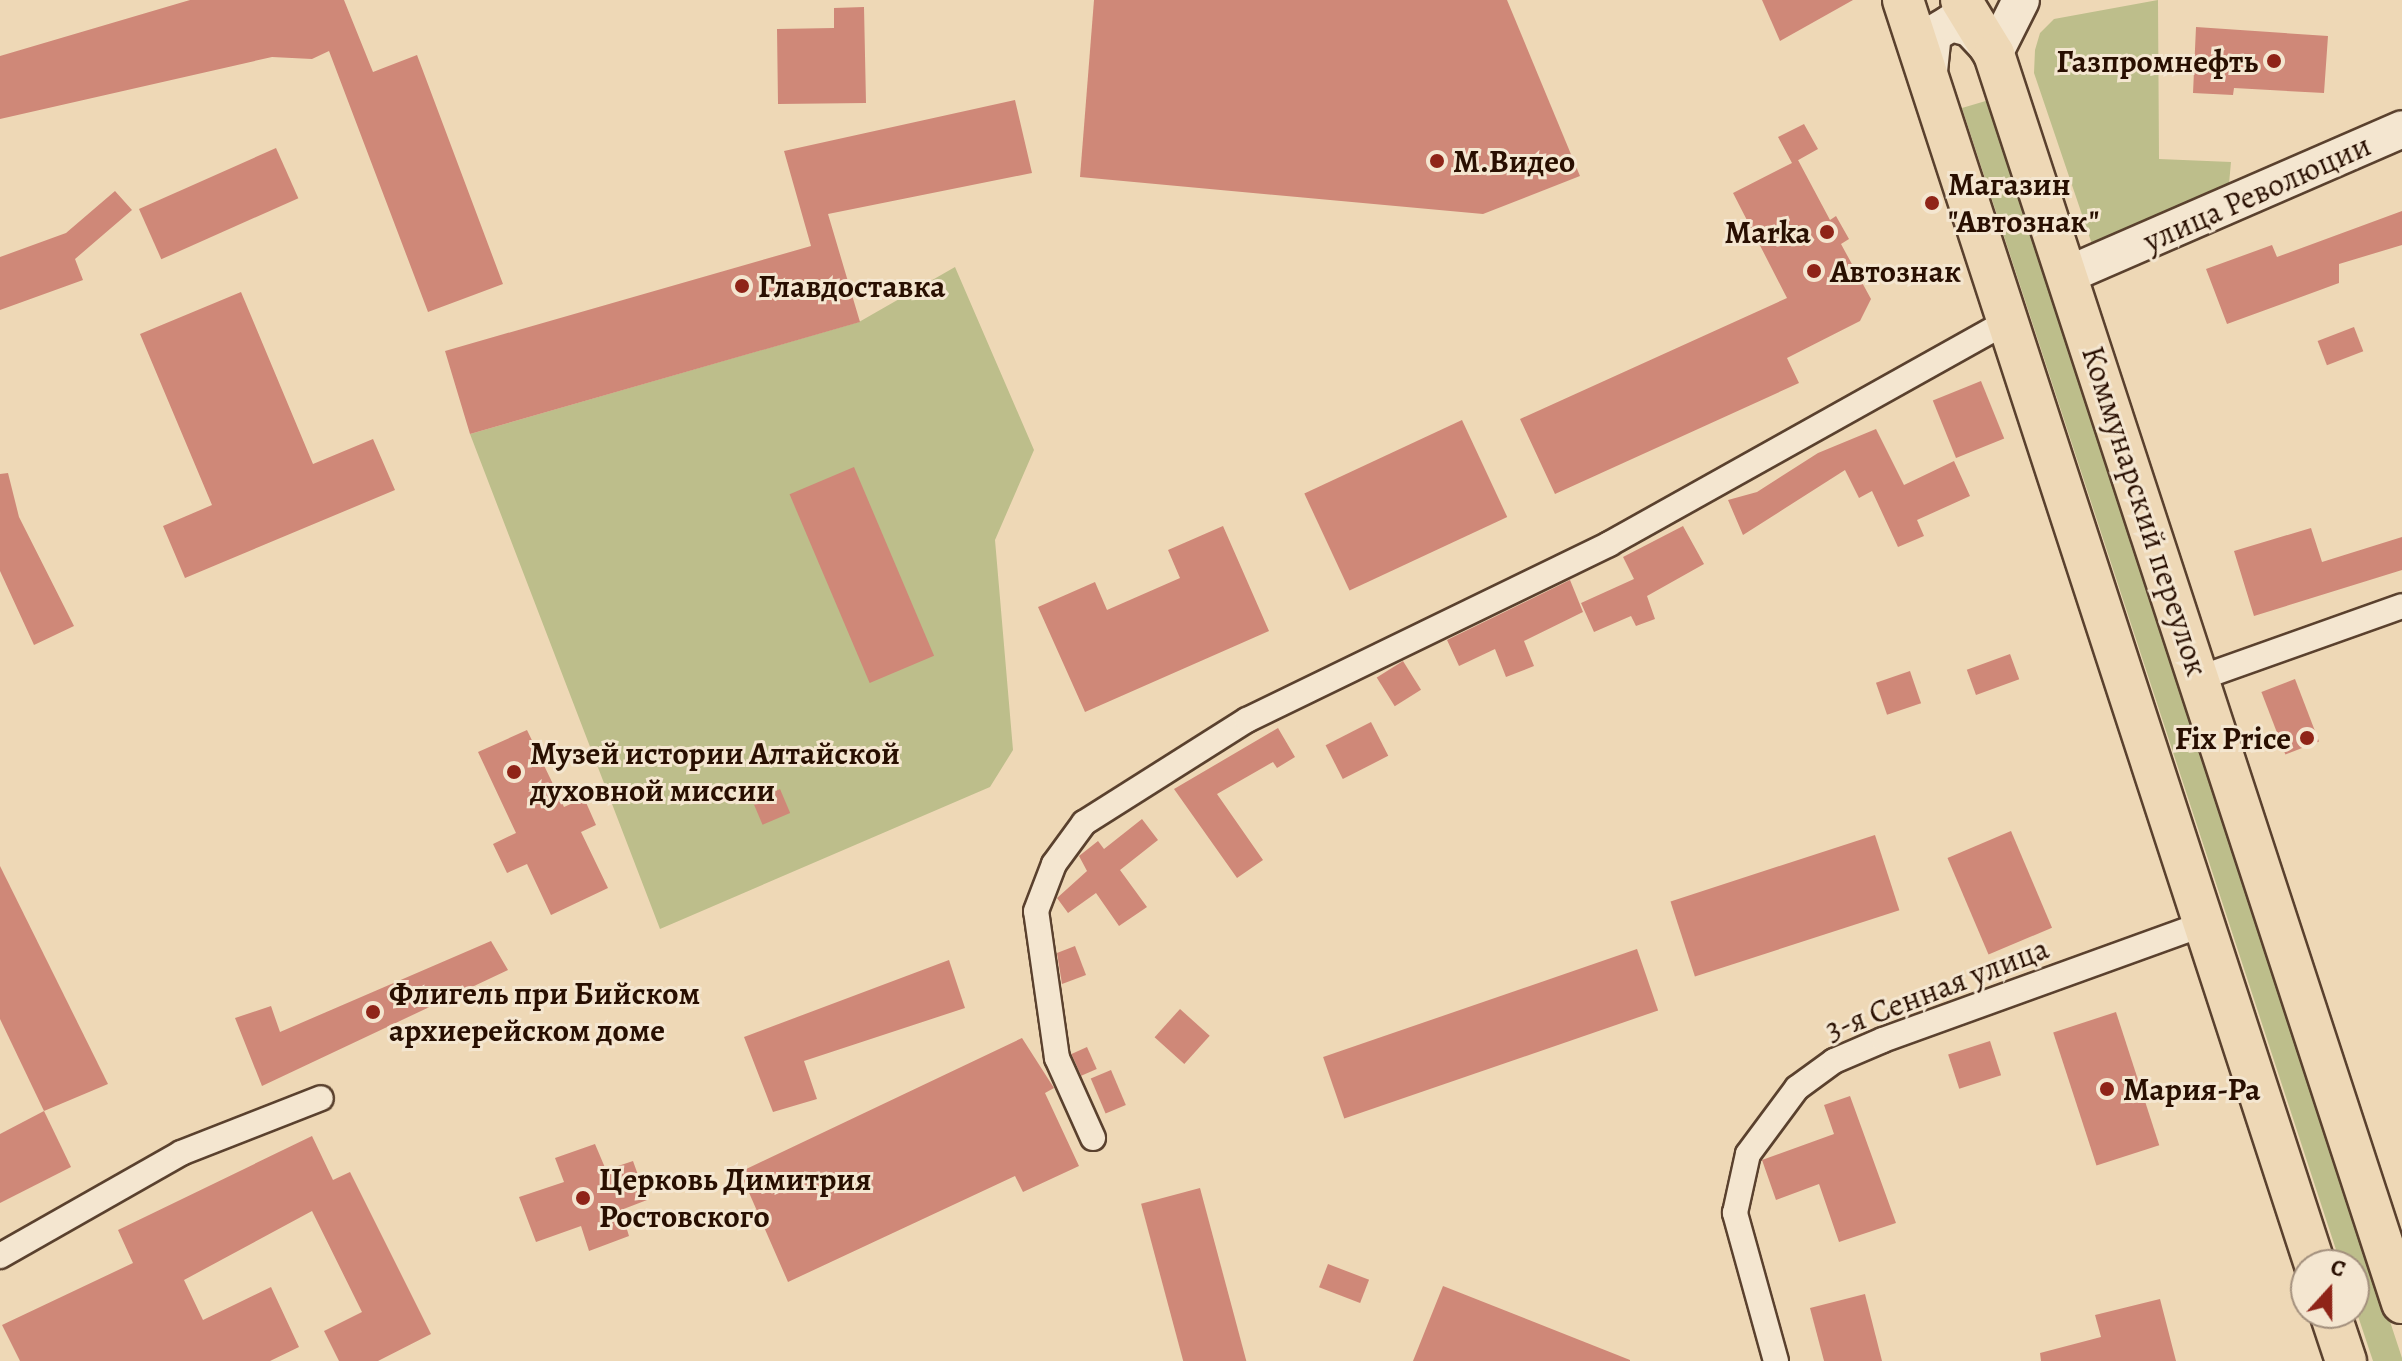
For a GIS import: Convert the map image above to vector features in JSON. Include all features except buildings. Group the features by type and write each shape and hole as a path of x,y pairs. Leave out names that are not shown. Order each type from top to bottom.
{"main road":[{"path":"1903,0 1929,71 2310,1249"},
{"name":"Коммунарский переулок","path":"1961,0 1994,54 2402,1303"},
{"path":"1929,71 1933,34 1951,23 1970,28 1994,54 2021,0"},
{"name":"улица Революции","path":"2067,275 2402,129"},
{"path":"2335,1329 2346,1361"}],"street":[{"path":"1093,1138 1057,1058 1036,911 1054,864 1084,823 1247,720 1609,544 2009,320"},
{"path":"2200,678 2402,606"},
{"name":"3-я Сенная улица","path":"1776,1361 1735,1213 1748,1154 1797,1088 1834,1061 1883,1040 2204,924"},
{"path":"0,1256 181,1153 321,1098"}],"green space":[{"path":"2158,0 2159,159 2231,162 2229,184 2216,200 2095,253 2034,73 2035,50 2040,33 2054,19"},
{"path":"1989,100 2366,1249 2336,1249 1962,108"},
{"path":"955,267 1034,450 995,540 1013,750 990,787 660,929 470,434 859,322"},
{"path":"2370,1261 2402,1358 2402,1361 2373,1361 2362,1329 2370,1329"}],"place":[{"name":"Газпромнефть","path":"2274,61"},
{"name":"М.Видео","path":"1437,161"},
{"name":"Магазин \"Автознак\"","path":"1932,203"},
{"name":"Marka","path":"1827,232"},
{"name":"Автознак","path":"1814,271"},
{"name":"Главдоставка","path":"742,286"},
{"name":"Fix Price","path":"2307,738"},
{"name":"Музей истории Алтайской духовной миссии","path":"514,772"},
{"name":"Флигель при Бийском архиерейском доме","path":"373,1012"},
{"name":"Мария-Ра","path":"2107,1089"},
{"name":"Церковь Димитрия Ростовского","path":"583,1198"}]}
